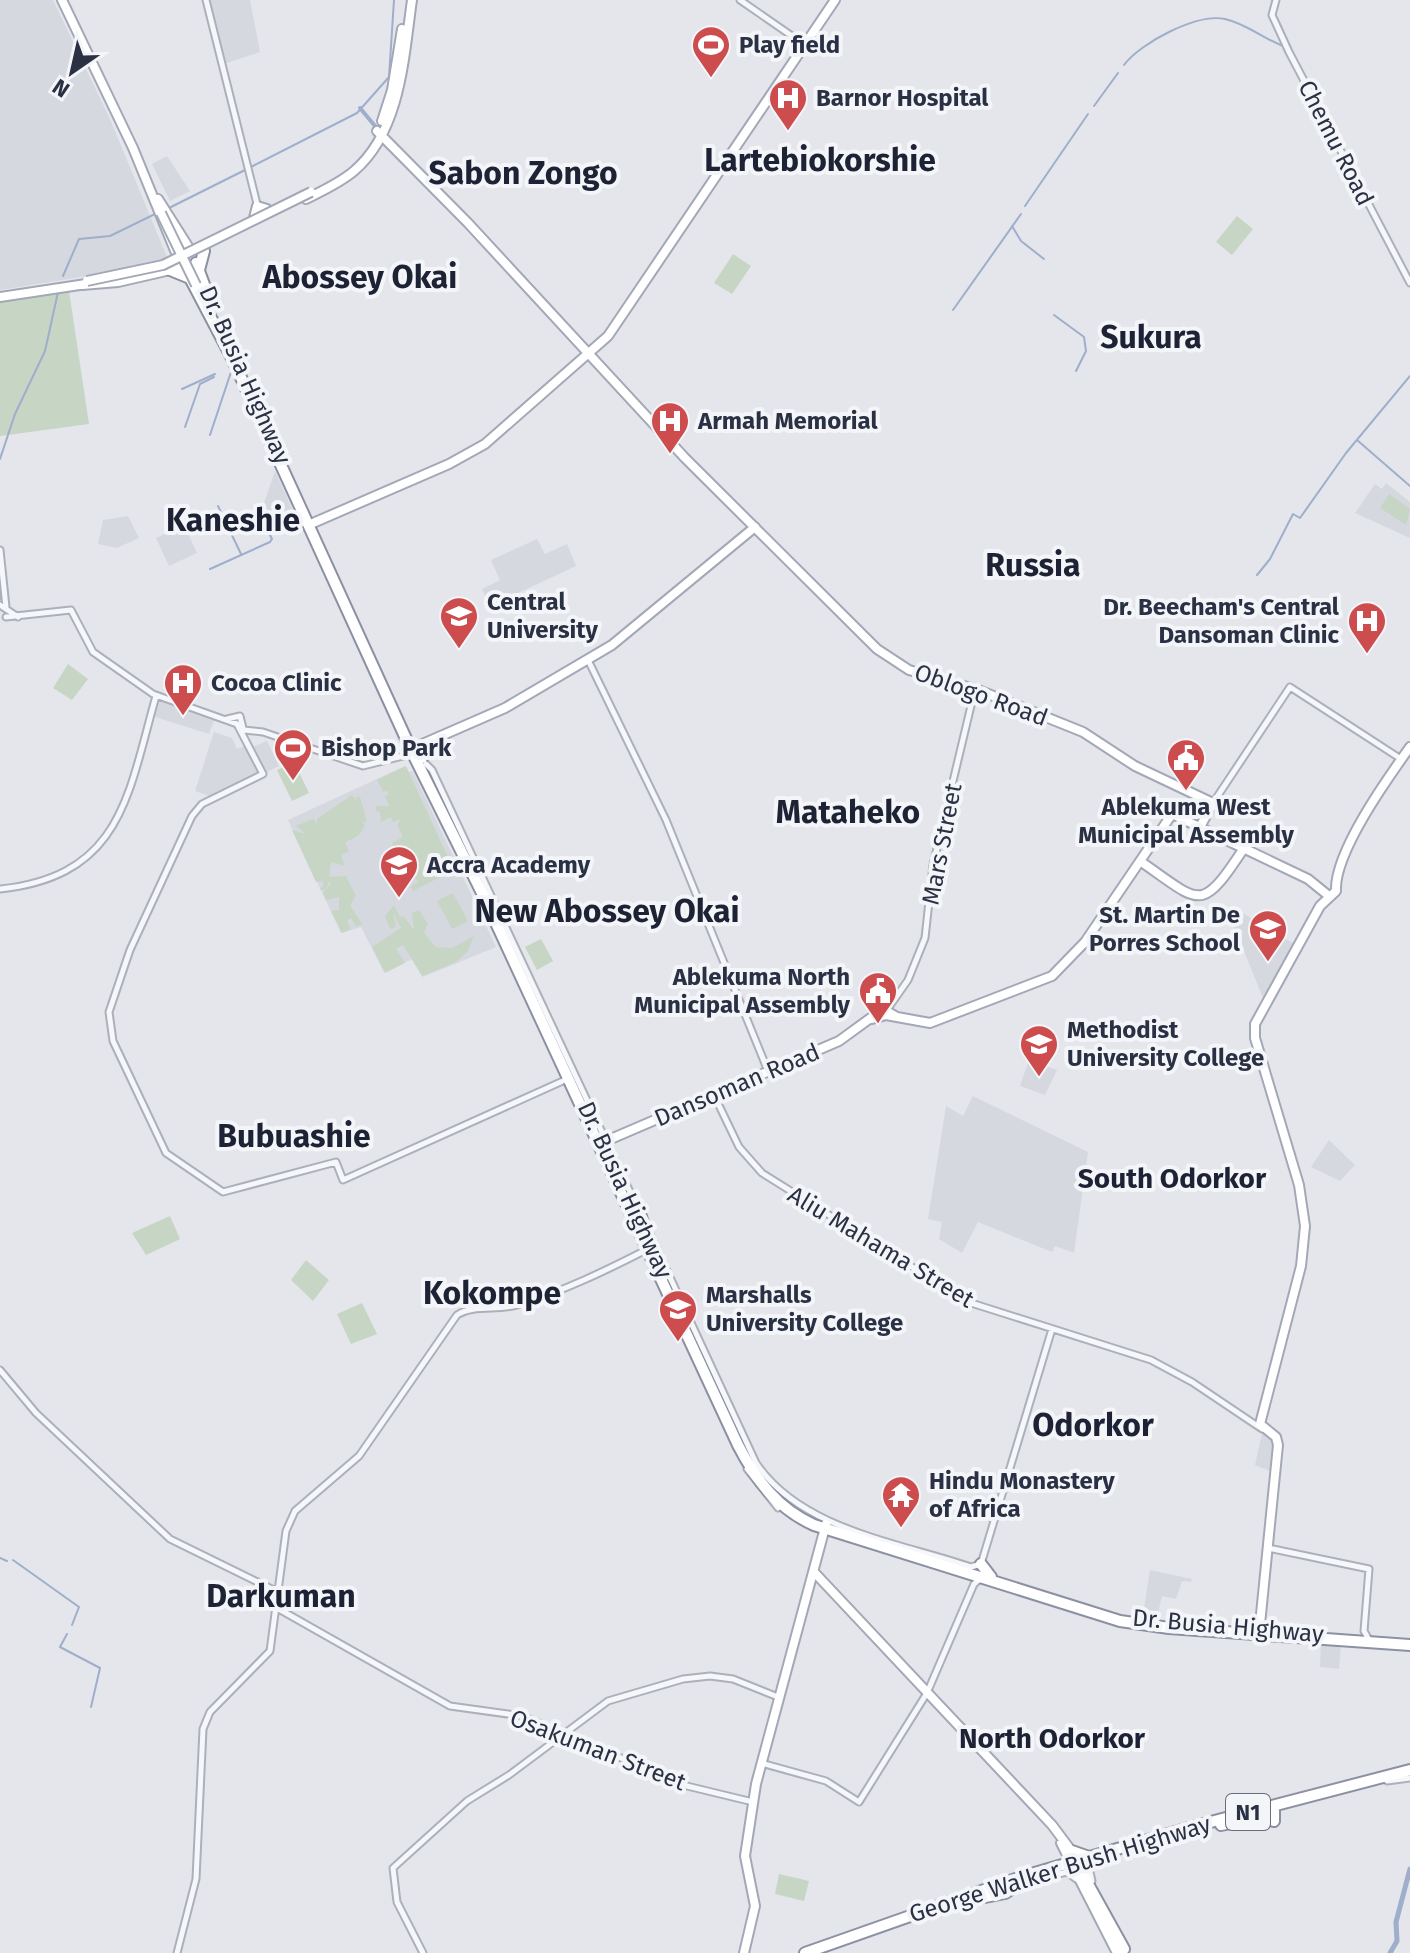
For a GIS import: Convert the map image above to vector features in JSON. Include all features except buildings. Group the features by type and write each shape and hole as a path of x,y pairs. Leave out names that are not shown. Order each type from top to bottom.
{"highway":[{"name":"Dr. Busia Highway","path":"188,262 250,388 758,1483 803,1519 823,1530 978,1578 1124,1618 1260,1633 1410,1643"},
{"name":"Dr. Busia Highway","path":"208,304 399,721 443,796 454,828"},
{"path":"227,370 230,364 228,351"},
{"name":"Dr. Busia Highway","path":"461,844 567,1061 588,1107 620,1195 666,1279 683,1320"},
{"path":"484,897 487,913"},
{"path":"639,1210 647,1246"},
{"name":"Dr. Busia Highway","path":"704,1366 742,1435 758,1474 776,1495 823,1530 866,1536 904,1547 978,1578"},
{"path":"978,1578 981,1564"},
{"name":"Dr. Busia Highway","path":"1260,1633 1410,1643"},
{"name":"George Walker Bush Highway","path":"813,1952 870,1930 1247,1808 1278,1807 1410,1774"},
{"name":"George Walker Bush Highway","path":"813,1952 937,1914 965,1901 1005,1893 1019,1884 1076,1864 1278,1807 1410,1774"},
{"path":"1076,1864 1122,1952"}],"main road":[{"path":"0,295 85,283 188,262 260,213 314,192 356,164 381,130 410,0"},
{"path":"85,283 126,281 188,262 353,172 375,143 399,86 410,0"},
{"path":"313,523 449,464 485,444 589,355 615,328 835,0"},
{"path":"63,5 188,262"},
{"path":"375,143 388,140 381,130"},
{"name":"Oblogo Road","path":"388,140 810,587 897,664 975,689 1083,732 1135,766 1213,803"},
{"path":"161,209 188,262"},
{"path":"418,754 589,661 654,618 755,529"},
{"path":"1260,1633 1278,1445 1276,1437 1260,1427 1306,1240 1299,1185 1255,1038 1255,1024 1320,906 1371,799 1410,744"},
{"path":"1200,827 1213,803"},
{"path":"885,1012 899,1018 931,1023 1052,976 1076,953 1172,814 1327,888"},
{"path":"1140,861 1188,893 1200,896 1215,890 1244,848"},
{"name":"Dansoman Road","path":"602,1147 842,1039 885,1012"},
{"path":"744,1953 756,1903 745,1856 760,1763 823,1530"},
{"path":"814,1572 1039,1813 1076,1864"}],"street":[{"path":"206,0 260,213"},
{"path":"740,0 804,43"},
{"name":"Chemu Road","path":"1276,0 1272,15 1289,52 1410,283"},
{"path":"0,550 5,596 2,619 71,610 93,652 156,696 237,721 263,774 199,806 115,988 109,1023 136,1096 170,1159 223,1192 336,1162 343,1180 565,1080"},
{"path":"4,606 18,617"},
{"path":"589,661 666,820 768,1071"},
{"path":"1213,803 1290,687 1400,758"},
{"name":"Mars Street","path":"885,1012 898,995 925,938 933,867 975,689"},
{"path":"0,889 33,885 85,861 97,850 128,795 156,696"},
{"path":"245,734 263,732 363,766 418,754"},
{"name":"Dr. Busia Highway","path":"418,754 487,913 565,1080 639,1210 742,1435 764,1475 795,1505 817,1517 904,1547"},
{"name":"Dr. Busia Highway","path":"443,796 567,1061"},
{"name":"Aliu Mahama Street","path":"714,1094 739,1147 772,1181 968,1302 1166,1367 1260,1427"},
{"path":"177,1953 196,1879 204,1725 210,1712 268,1655 286,1531 293,1514 349,1466 459,1313 529,1301 618,1263 647,1246"},
{"name":"Dr. Busia Highway","path":"647,1246 758,1483 784,1512 823,1530"},
{"path":"904,1547 971,1567 981,1564 1052,1329"},
{"path":"0,1370 29,1405 170,1539 278,1592"},
{"path":"1268,1548 1369,1569 1364,1631 1368,1638"},
{"path":"760,1763 826,1781 859,1802 927,1693 978,1578"},
{"name":"Osakuman Street","path":"277,1608 445,1704 472,1712 516,1715 687,1786 753,1802"},
{"path":"423,1953 397,1902 392,1875 398,1860 442,1826 467,1801 563,1736 608,1701 686,1678 728,1678 778,1697"},
{"path":"1076,1864 1076,1879 1122,1952"}],"shaded area":[{"path":"0,0 53,0 110,119 167,257 138,268 0,290"},
{"path":"206,0 250,0 260,52 224,64"},
{"path":"167,156 190,191 170,201 152,164"},
{"path":"275,471 295,515 270,528 262,509"},
{"path":"1386,483 1410,502 1410,538 1355,513 1375,484 1382,489"},
{"path":"128,516 139,538 117,548 98,544 103,520"},
{"path":"184,525 197,553 169,566 156,538"},
{"path":"537,539 545,554 567,544 576,566 490,606 482,589 500,580 491,560"},
{"name":"Cocoa Clinic","path":"159,699 215,718 209,734 152,716"},
{"path":"214,732 232,738 237,749 247,745 258,769 256,774 209,796 195,791"},
{"path":"267,741 279,766 265,773 253,747"},
{"name":"Accra Academy","path":"405,766 408,772 413,771 496,947 423,977 413,959 384,972 361,927 341,933 288,820"},
{"name":"St. Martin De Porres School","path":"1226,907 1239,911 1298,946 1263,998"},
{"name":"Methodist University College","path":"1029,1060 1057,1070 1045,1095 1020,1086"},
{"path":"973,1096 1088,1152 1074,1253 1055,1246 1052,1252 978,1222 962,1253 939,1239 942,1222 928,1219 946,1106 963,1116"},
{"path":"1329,1140 1355,1165 1340,1181 1311,1167"},
{"path":"1262,1433 1272,1436 1276,1443 1272,1472 1255,1465"},
{"path":"1150,1570 1192,1579 1191,1582 1182,1581 1176,1599 1162,1596 1157,1617 1143,1615"},
{"path":"1321,1642 1341,1643 1339,1669 1320,1667"}],"green space":[{"path":"1237,216 1253,229 1232,255 1216,242"},
{"path":"733,254 751,266 732,294 714,283"},
{"path":"69,291 89,424 0,436 0,301"},
{"path":"1389,494 1410,509 1406,525 1380,508"},
{"path":"68,664 88,679 72,700 53,688"},
{"name":"Bishop Park","path":"294,762 309,793 292,801 277,770"},
{"path":"406,766 454,870 413,891 411,886 418,882 406,863 402,868 392,843 403,837 397,825 401,819 393,822 391,817 381,822 380,812 376,811 376,806 389,806 385,796 389,795 387,791 383,792 377,780"},
{"path":"352,795 358,802 356,797 360,797 367,821 362,823 365,824 358,836 345,842 349,851 341,855 345,866 331,862 329,877 346,876 356,896 350,905 362,924 356,927 351,918 347,921 351,929 342,933 331,911 339,910 339,897 326,900 323,893 331,883 329,881 326,889 319,890 324,885 322,881 316,882 292,830 306,834 296,826 313,819 317,824 317,819"},
{"path":"453,893 468,921 452,929 437,901"},
{"path":"394,905 400,917 403,916 414,930 412,913 419,910 428,924 424,933 436,947 452,948 474,936 467,952 456,962 422,976 403,945 396,949 405,963 385,973 372,947 401,928 393,913 396,927 390,929 385,916"},
{"path":"541,939 553,961 537,970 525,947"},
{"path":"170,1216 180,1239 146,1255 132,1233"},
{"path":"306,1260 329,1280 313,1301 291,1280"},
{"path":"362,1303 377,1334 351,1344 337,1314"},
{"path":"779,1874 809,1881 804,1901 775,1894"}],"waterway":[{"path":"251,167 357,113 389,77 394,0"},
{"path":"1124,65 1156,39 1185,25 1213,18 1240,24 1283,46"},
{"path":"1094,106 1118,73"},
{"path":"360,108 375,126"},
{"path":"1025,206 1088,114"},
{"path":"169,208 245,170"},
{"path":"63,276 79,239 110,236 155,214"},
{"path":"953,310 1021,214"},
{"path":"1012,226 1021,241 1044,259"},
{"path":"0,459 15,414 45,351 58,292"},
{"path":"1054,315 1084,337 1086,351 1076,371"},
{"path":"210,435 232,369"},
{"path":"182,389 215,374"},
{"path":"1257,575 1270,559 1293,514 1300,518 1346,453 1410,376"},
{"path":"185,427 200,384 214,377"},
{"path":"1357,440 1410,486"},
{"path":"218,506 241,554"},
{"path":"210,569 270,542 272,539 259,513"},
{"path":"0,590 1,599"},
{"path":"0,1558 7,1561"},
{"path":"13,1560 79,1607 72,1625"},
{"path":"67,1634 60,1647 100,1668 91,1707"},
{"path":"1390,1953 1397,1941 1396,1922 1410,1869"}],"place":[{"name":"Play field","path":"711,79"},
{"name":"Barnor Hospital","path":"788,132"},
{"name":"Armah Memorial","path":"670,455"},
{"name":"Central University","path":"459,650"},
{"name":"Dr. Beecham's Central Dansoman Clinic","path":"1367,655"},
{"name":"Cocoa Clinic","path":"183,717"},
{"name":"Bishop Park","path":"293,782"},
{"name":"Ablekuma West Municipal Assembly","path":"1186,792"},
{"name":"Accra Academy","path":"399,899"},
{"name":"St. Martin De Porres School","path":"1268,963"},
{"name":"Ablekuma North Municipal Assembly","path":"878,1025"},
{"name":"Methodist University College","path":"1039,1078"},
{"name":"Marshalls University College","path":"678,1343"},
{"name":"Hindu Monastery of Africa","path":"901,1529"}],"district":[{"name":"Lartebiokorshie","path":"820,160"},
{"name":"Sabon Zongo","path":"523,173"},
{"name":"Abossey Okai","path":"360,277"},
{"name":"Sukura","path":"1151,337"},
{"name":"Kaneshie","path":"233,520"},
{"name":"Russia","path":"1033,565"},
{"name":"Mataheko","path":"848,812"},
{"name":"New Abossey Okai","path":"607,911"},
{"name":"Bubuashie","path":"294,1136"},
{"name":"South Odorkor","path":"1172,1178"},
{"name":"Kokompe","path":"492,1293"},
{"name":"Odorkor","path":"1093,1425"},
{"name":"Darkuman","path":"281,1596"},
{"name":"North Odorkor","path":"1052,1738"}]}
